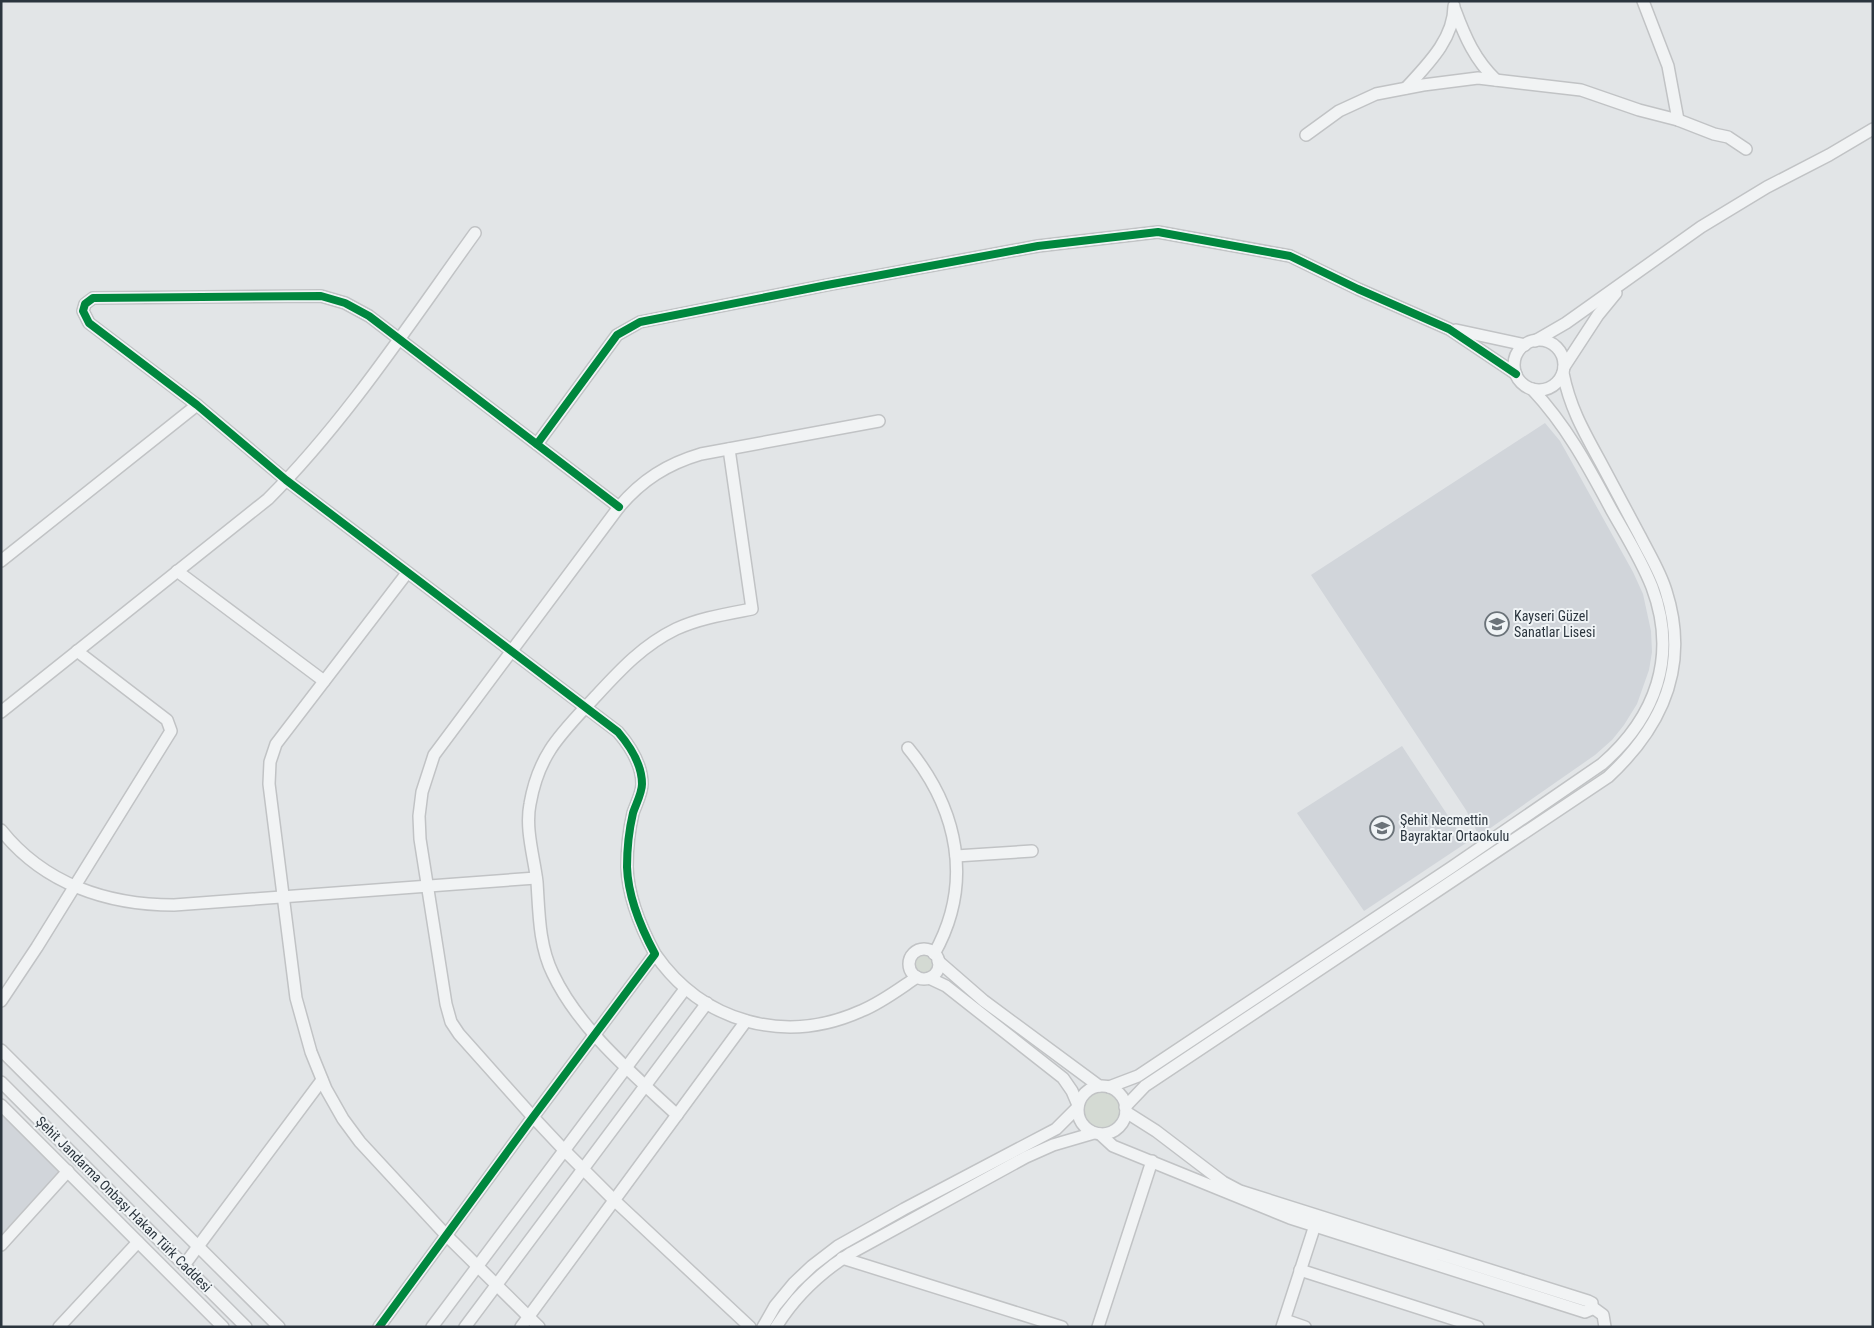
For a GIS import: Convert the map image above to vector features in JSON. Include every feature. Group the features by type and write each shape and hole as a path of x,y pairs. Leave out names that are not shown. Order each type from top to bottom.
{"street":[{"path":"1643,1 1668,66 1678,120"},
{"path":"1453,4 1473,53 1496,80"},
{"path":"1406,88 1446,37 1453,19 1453,4"},
{"path":"1306,135 1328,118 1376,94 1478,78 1581,90 1728,137 1746,149"},
{"path":"763,1327 775,1306 794,1283 838,1246 1056,1129 1078,1106 1084,1094 1093,1088 1138,1076 1513,826 1602,764 1623,744 1638,724 1655,690 1662,660 1662,634 1656,599 1641,564 1580,450 1558,418 1532,389 1522,384 1516,374 1515,358 1521,348 1566,323 1701,227 1758,192 1829,155 1873,129"},
{"path":"537,444 616,335 640,322 1038,246 1158,232 1290,256 1358,289 1449,329 1516,374"},
{"path":"1,712 268,499 319,444 399,339 475,233"},
{"path":"1532,389 1548,389 1557,382 1607,303 1640,271"},
{"path":"619,507 399,339 361,311 345,303 321,296 93,298 85,304 83,311 89,323 197,405 286,480 624,739 640,768 642,786 631,826 628,868 634,902 655,954 665,968 685,989 730,1016 746,1021 797,1027 831,1022 871,1007 917,977 929,978 946,986 1063,1078 1072,1091 1082,1124 1113,1146 1290,1218 1316,1220"},
{"path":"776,1327 802,1294 821,1274 842,1258 1026,1157 1053,1145 1097,1134 1110,1133 1119,1127 1126,1109 1145,1086 1608,777 1635,750 1651,728 1663,704 1673,666 1674,632 1669,600 1656,566 1578,422 1566,390 1562,356 1556,347 1546,342 1530,343 1449,329"},
{"path":"1,561 197,405"},
{"path":"750,1327 614,1200 564,1150 459,1034 451,1022 446,1004 420,839 419,816 422,792 434,755 619,507 640,485 661,470 686,458 879,421"},
{"path":"677,1115 626,1067 595,1034 564,996 542,948 528,816 532,792 552,745 567,725 630,660 663,636 700,620 752,609 729,449"},
{"path":"177,571 324,681"},
{"path":"408,572 276,744 270,762 269,784 296,998 305,1034 322,1080 336,1107 356,1136 446,1235 538,1327"},
{"path":"1,1001 37,947 171,731 168,720 77,651"},
{"path":"908,748 926,772 940,798 950,826 956,856 957,882 953,907 936,958 936,973 929,978"},
{"path":"1,830 19,850 39,866 74,887 124,901 160,905 536,878"},
{"path":"956,856 1032,852"},
{"path":"917,977 910,968 912,956 923,950 936,958 984,1001 1038,1042 1104,1086 1118,1092 1126,1109 1231,1187 1316,1220 1589,1307 1602,1315 1605,1327"},
{"path":"379,1327 655,954"},
{"path":"432,1327 685,989"},
{"path":"465,1327 706,1003"},
{"path":"521,1327 746,1021"},
{"path":"1,1050 279,1327"},
{"path":"185,1264 322,1080"},
{"name":"Şehit Jandarma Onbaşı Hakan Türk Caddesi","path":"1,1082 246,1327"},
{"name":"Şehit Jandarma Onbaşı Hakan Türk Caddesi","path":"4,1111 68,1171 221,1326"},
{"path":"1098,1327 1152,1162"},
{"path":"1,1245 68,1171"},
{"path":"1305,1327 1284,1324 1316,1220"},
{"path":"59,1327 138,1242"},
{"path":"842,1258 1062,1327"},
{"path":"1300,1270 1478,1327"}],"shaded area":[{"name":"Kayseri Güzel Sanatlar Lisesi","path":"1545,423 1560,441 1633,572 1643,594 1651,631 1652,652 1649,670 1637,704 1612,740 1595,755 1479,836 1466,810 1311,575"},
{"name":"Şehit Necmettin Bayraktar Ortaokulu","path":"1402,746 1466,843 1364,911 1297,813"},
{"path":"924,954 931,957 934,964 931,971 924,974 917,971 914,964 917,957"},
{"path":"1102,1092 1115,1097 1120,1110 1115,1123 1102,1128 1089,1123 1084,1110 1089,1097"},
{"path":"8,1112 68,1171 1,1245 1,1117"}],"cycle path":[{"path":"537,444 617,335 640,322 1038,246 1158,232 1290,256 1358,289 1449,329 1516,374"},
{"path":"379,1327 655,954 636,912 630,890 627,867 629,833 633,813 642,787 638,762 618,732 286,480 197,405 89,323 83,311 85,304 93,298 321,296 345,303 369,316 619,507"}],"place":[{"name":"Kayseri Güzel Sanatlar Lisesi","path":"1497,624"},
{"name":"Şehit Necmettin Bayraktar Ortaokulu","path":"1382,828"}]}
